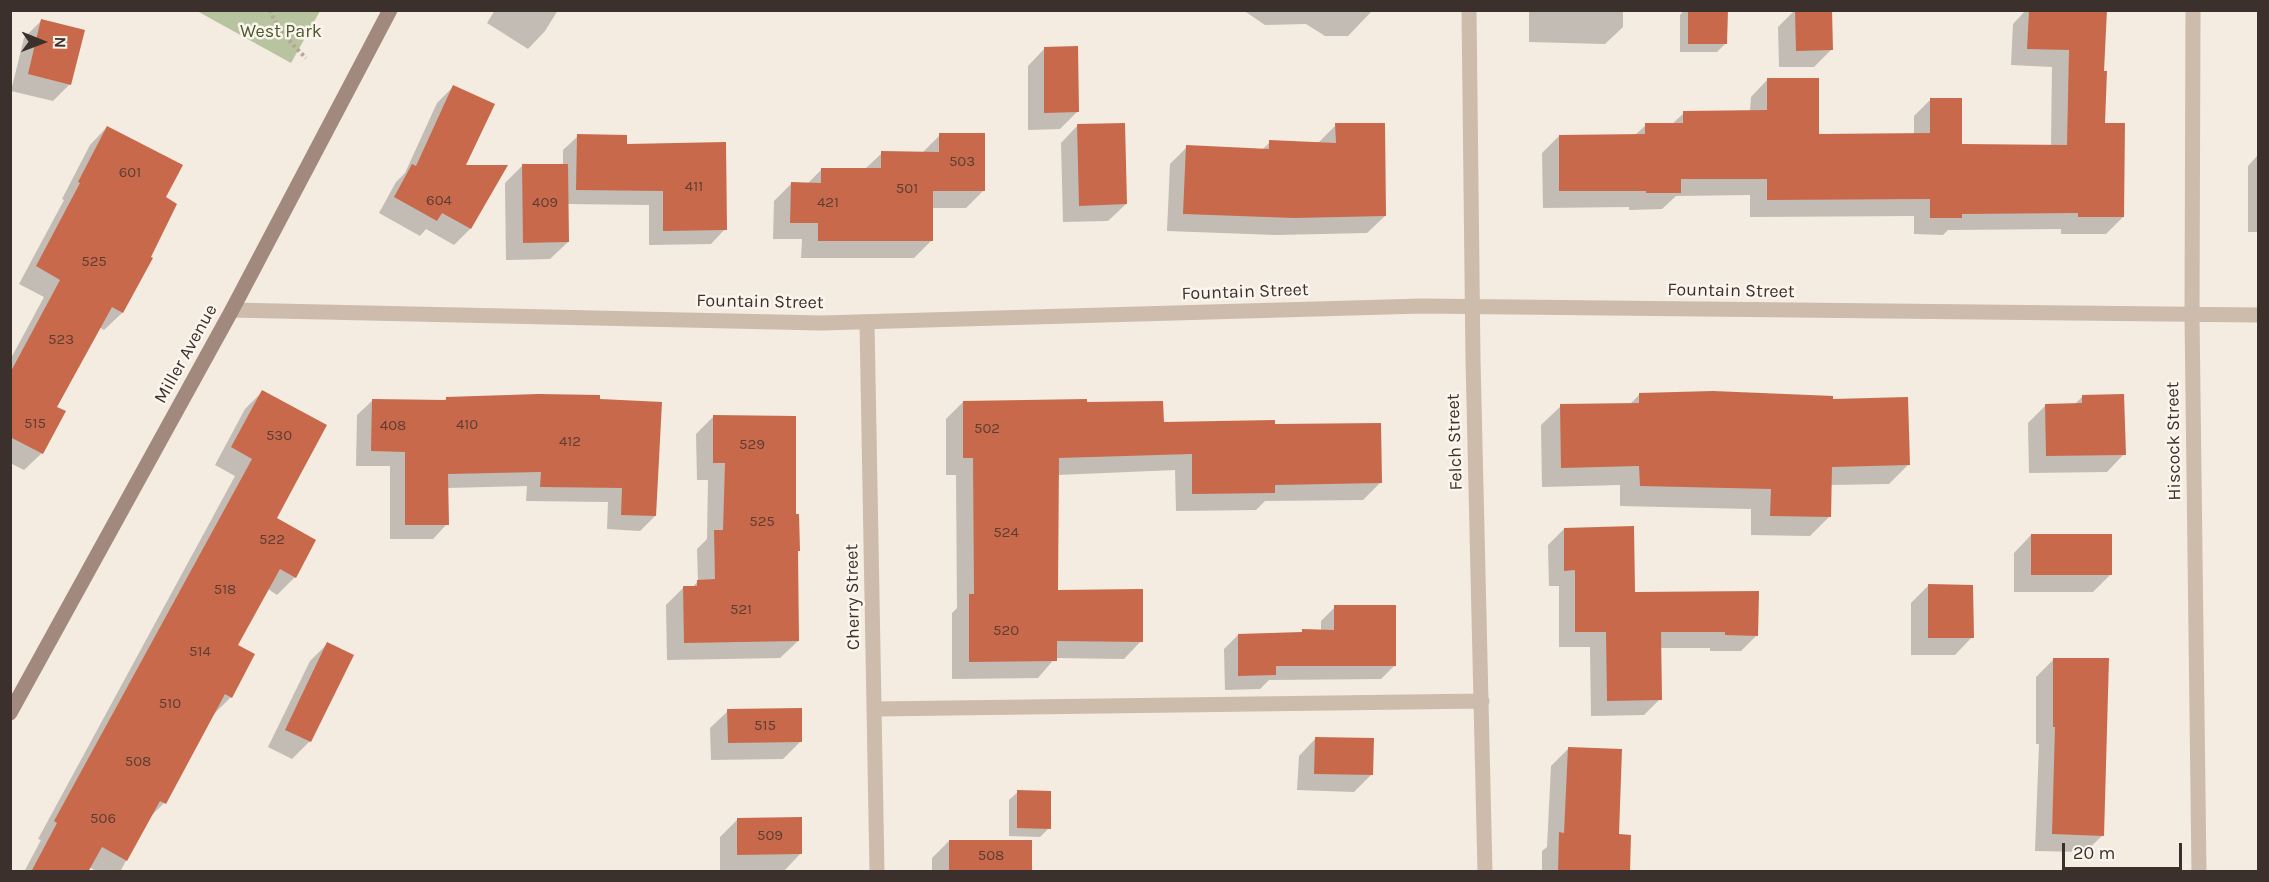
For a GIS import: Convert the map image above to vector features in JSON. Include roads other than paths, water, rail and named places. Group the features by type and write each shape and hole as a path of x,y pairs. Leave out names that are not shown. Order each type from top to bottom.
{"main road":[{"name":"Miller Avenue","path":"10,713 232,310 390,10"}],"street":[{"name":"Felch Street","path":"1469,10 1473,360 1485,872"},
{"name":"Hiscock Street","path":"2193,10 2192,315 2199,872"},
{"name":"Fountain Street","path":"232,310 809,322 1473,306 2259,315"},
{"name":"Cherry Street","path":"867,321 877,872"},
{"path":"875,709 1482,701"}],"park label":[{"name":"West Park","path":"281,32"}]}
